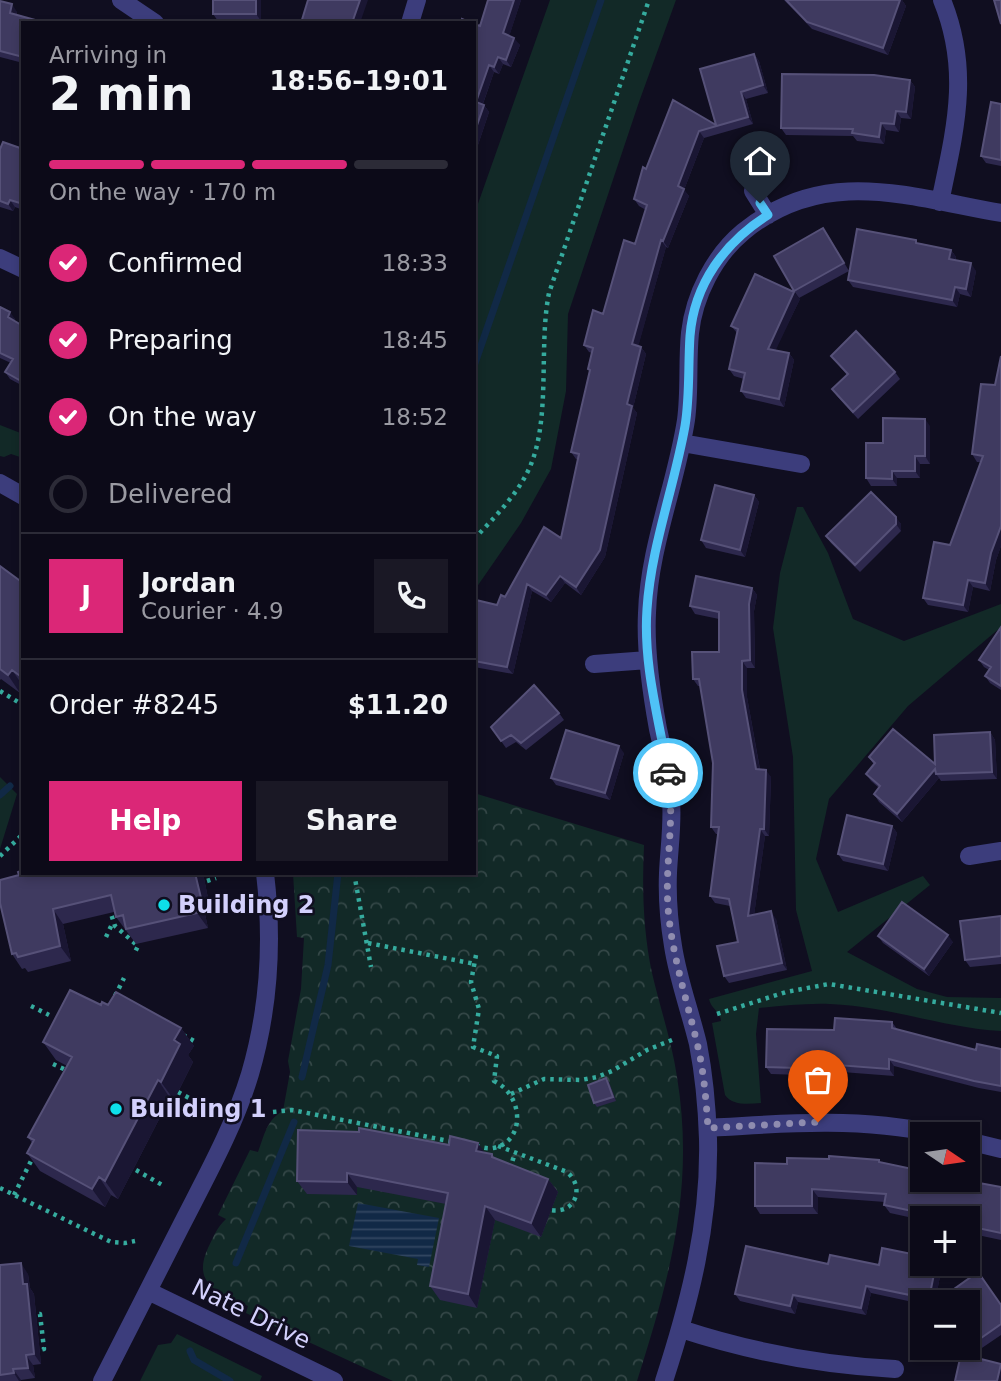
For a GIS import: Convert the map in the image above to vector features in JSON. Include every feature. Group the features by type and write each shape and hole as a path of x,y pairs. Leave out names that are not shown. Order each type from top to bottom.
{"street":[{"path":"121,0 152,21"},
{"path":"411,21 416,0"},
{"path":"940,202 956,120 960,80 956,43 942,0"},
{"path":"752,191 768,215"},
{"path":"664,1381 681,1329 705,1217 708,1128 699,1051 676,965 670,926 667,880 671,798 648,660 647,611 652,567 688,403 690,332 708,276 725,250 741,234 768,215 800,199 837,191 883,192 1001,213"},
{"path":"0,258 21,268"},
{"path":"681,443 801,464"},
{"path":"0,483 21,495"},
{"path":"594,664 648,660"},
{"path":"969,856 1001,851"},
{"path":"102,1381 227,1136 251,1071 263,1012 268,962 269,914 265,875"},
{"path":"708,1128 851,1122 910,1128"},
{"path":"980,1144 1001,1149"},
{"name":"Nate Drive","path":"148,1291 334,1381"},
{"path":"681,1329 774,1355 853,1367 895,1369"}],"path":[{"path":"476,537 510,498 530,468 542,405 543,331 549,293 649,0"},
{"path":"0,691 21,704"},
{"path":"0,856 21,836"},
{"path":"354,875 371,967"},
{"path":"206,881 216,878"},
{"path":"117,902 108,904 113,922 138,946 134,954"},
{"path":"106,937 113,922"},
{"path":"368,943 453,956 475,964"},
{"path":"273,1112 292,1110 487,1148 498,1146 511,1136 517,1123 517,1109 511,1094 494,1081 497,1056 473,1047 479,1009 471,982 476,955"},
{"path":"113,1000 124,978"},
{"path":"717,1014 786,992 829,984 1001,1013"},
{"path":"31,1006 50,1015"},
{"path":"174,1031 198,1043"},
{"path":"511,1094 544,1079 585,1080 599,1076 672,1040"},
{"path":"53,1064 75,1074"},
{"path":"599,1068 602,1090"},
{"path":"178,1092 202,1105"},
{"path":"436,1147 438,1139"},
{"path":"14,1195 39,1146"},
{"path":"475,1153 477,1146"},
{"path":"498,1146 567,1172 574,1179 578,1187 575,1200 564,1209 551,1210"},
{"path":"506,1173 510,1171 515,1153"},
{"path":"136,1170 164,1186"},
{"path":"0,1188 111,1242 135,1241"},
{"path":"19,1316 40,1314 44,1349 39,1350"}],"green space":[{"path":"550,0 676,0 568,314 566,391 551,469 521,523 476,588 476,209"},
{"path":"0,425 21,433 21,457 11,454 0,456"},
{"path":"797,507 803,507 828,553 853,619 904,641 1001,604 1001,627 908,706 829,799 816,859 838,912 923,876 930,885 847,952 917,989 947,997 1001,998 1001,1031 958,1026 852,1006 812,1004 759,1008 756,1034 761,1103 741,1104 725,1095 712,1023 721,1021 709,999 812,971 796,910 793,757 773,628 780,573"},
{"path":"0,777 17,794 0,849"},
{"path":"476,794 644,845 643,893 647,941 652,973 675,1064 682,1117 683,1156 681,1194 669,1268 637,1381 393,1381 246,1313 248,1306 211,1286 203,1271 208,1248 226,1219 218,1215 250,1150 258,1152 270,1123 283,1111 290,1072 288,1061 301,989 304,938 297,937 293,875 476,875"},
{"path":"177,1334 262,1376 260,1381 140,1381 158,1345 171,1343"}],"water":[{"path":"358,1203 439,1218 429,1267 417,1265 418,1259 349,1246"}],"building":[{"path":"213,0 256,0 256,14 213,14"},
{"path":"308,0 360,0 353,21 302,21"},
{"path":"488,0 514,0 503,33 514,38 506,60 498,57 494,67 489,65 476,102 476,25 480,26"},
{"path":"786,0 900,0 883,48 807,22"},
{"path":"994,0 1001,0 1001,24"},
{"path":"0,1 12,4 10,13 39,21 21,21 21,56 0,51"},
{"path":"754,54 763,85 741,92 748,117 699,131 678,186 684,189 663,241 661,240 632,344 641,347 627,404 632,406 600,550 576,587 560,576 546,595 527,584 507,667 476,661 476,600 497,605 501,595 505,597 544,527 561,538 579,454 571,452 590,370 588,369 593,348 584,345 593,310 603,314 624,240 635,244 647,205 634,199 643,167 646,169 673,100 716,125 700,69"},
{"path":"782,74 874,75 910,80 906,112 896,111 894,124 881,123 879,137 852,133 853,129 781,128"},
{"path":"476,102 484,105 476,128"},
{"path":"991,102 1001,104 1001,160 981,156"},
{"path":"3,142 21,148 21,203 10,200 8,204 0,201 0,149"},
{"path":"823,228 844,263 794,291 774,256"},
{"path":"857,229 916,240 916,243 951,250 949,259 971,263 966,289 955,287 952,300 848,280"},
{"path":"755,274 794,292 768,349 789,353 779,399 741,391 745,373 729,369 738,329 731,326"},
{"path":"0,307 10,312 8,317 21,325 21,381 5,372 13,359 0,353"},
{"path":"856,331 895,372 853,412 832,389 848,374 831,356"},
{"path":"1001,356 1001,526 991,553 985,583 968,580 963,605 923,598 934,542 950,545 983,456 972,454 981,384 995,385"},
{"path":"883,418 925,419 925,456 915,456 915,471 892,471 892,479 866,478 866,443 883,443"},
{"path":"715,485 754,495 740,550 701,540"},
{"path":"871,492 896,517 896,524 855,565 826,536"},
{"path":"0,566 21,582 21,677 12,670 8,675 0,669"},
{"path":"696,576 752,588 749,604 750,660 742,661 742,690 756,769 766,770 764,829 760,829 748,916 771,911 782,963 724,976 717,946 738,942 729,899 710,896 719,827 711,827 713,763 699,679 693,679 692,652 719,652 719,612 690,606"},
{"path":"1001,627 1001,686 985,676 991,667 979,660"},
{"path":"534,685 559,713 521,743 511,735 501,741 491,727"},
{"path":"893,729 935,764 934,735 990,732 992,772 936,774 935,769 897,814 874,794 880,786 866,774 875,763 869,757"},
{"path":"566,730 619,746 605,793 551,778"},
{"path":"847,815 892,826 883,864 838,854"},
{"path":"21,871 21,875 195,875 201,898 194,899 197,913 126,929 123,915 116,917 111,895 53,909 60,946 18,957 16,953 12,954 0,903 0,880 19,875 18,872"},
{"path":"902,902 948,935 924,969 878,936"},
{"path":"1001,916 1001,956 965,960 960,921"},
{"name":"Building 1","path":"70,990 101,1005 102,1002 108,1005 116,992 181,1028 174,1040 180,1044 161,1082 158,1080 105,1181 99,1177 92,1189 27,1153 34,1140 28,1137 72,1057 43,1042"},
{"path":"835,1018 892,1022 892,1028 976,1050 977,1044 1001,1049 1001,1086 889,1059 889,1069 798,1062 797,1068 766,1067 767,1029 834,1030"},
{"path":"606,1078 613,1097 594,1103 588,1085"},
{"path":"359,1128 449,1145 450,1136 478,1143 476,1151 492,1154 492,1157 548,1179 531,1223 485,1206 468,1294 430,1286 448,1193 347,1173 347,1182 297,1181 298,1130 359,1132"},
{"path":"829,1156 879,1160 910,1168 910,1192 980,1192 980,1183 1001,1187 1001,1233 980,1229 980,1206 910,1206 910,1211 884,1205 886,1194 812,1189 812,1206 755,1206 755,1163 787,1164 787,1158 829,1159"},
{"path":"746,1246 828,1264 830,1255 879,1265 882,1248 910,1254 910,1276 934,1276 931,1290 910,1290 910,1295 866,1286 861,1308 793,1295 790,1306 735,1294"},
{"path":"21,1263 23,1284 27,1284 34,1354 26,1355 28,1368 13,1369 14,1373 0,1375 0,1265"},
{"path":"980,1275 1001,1305 1001,1324 980,1339 980,1290 953,1290 972,1276"},
{"path":"980,1359 1001,1364 997,1381 955,1381 960,1360"}],"waterway":[{"path":"476,360 601,0"},
{"path":"0,795 10,786"},
{"path":"302,1077 328,965 338,875"},
{"path":"236,1263 294,1122"},
{"path":"190,1351 194,1360 230,1381"}],"way so far":[{"path":"668,773 671,823 668,913 676,965 699,1051 708,1128 818,1122"}],"place":[{"name":"Building 2","path":"164,905"},
{"name":"Building 1","path":"116,1109"}],"route":[{"path":"668,773 648,660 647,611 652,567 685,423 689,390 690,332 696,309 708,276 725,250 741,234 768,215 760,203"}]}
